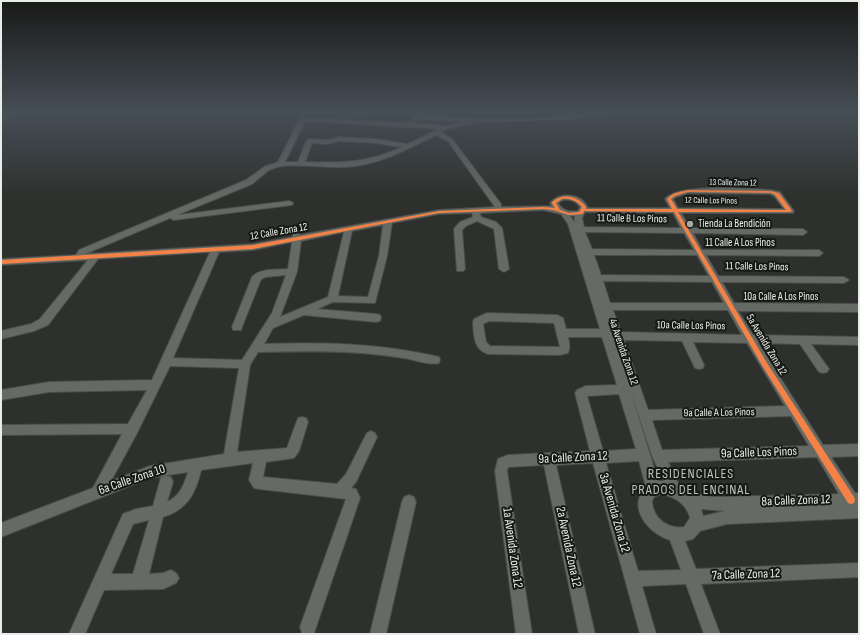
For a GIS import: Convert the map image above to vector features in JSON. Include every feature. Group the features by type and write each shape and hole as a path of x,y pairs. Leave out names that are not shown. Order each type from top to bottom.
{"street":[{"path":"281,164 292,142"},
{"path":"301,164 309,142"},
{"path":"379,142 409,146"},
{"path":"80,255 249,182 265,168 281,164 346,165 364,163 385,158 417,142"},
{"path":"451,142 498,206"},
{"name":"13 Calle Zona 12","path":"670,198 680,192 688,191 771,192 777,194 790,211"},
{"name":"12 Calle Zona 12","path":"1,257 80,255 95,257 253,247 384,216 436,208 540,204 565,198 574,199 584,205 582,211"},
{"name":"5a Avenida Zona 12","path":"670,198 675,210 750,339 819,451 857,507"},
{"name":"4a Avenida Zona 12","path":"556,201 555,206 572,224 607,333 644,455 653,490"},
{"path":"163,219 289,203"},
{"name":"12 Calle Zona 12","path":"1,262 80,255 252,244 432,213 477,214 543,208 562,212"},
{"name":"12 Calle Los Pinos","path":"562,212 573,214 582,211 790,211"},
{"name":"4a Avenida Zona 12","path":"582,211 578,221 658,456 681,494"},
{"path":"460,269 458,229 477,214 498,228 504,269"},
{"path":"271,325 332,299 370,301 373,299 383,256 388,220"},
{"path":"332,299 349,228"},
{"name":"11 Calle B Los Pinos","path":"581,229 804,232"},
{"path":"230,459 245,364 271,325 292,272 296,237"},
{"path":"98,491 156,385 215,250"},
{"name":"11 Calle A Los Pinos","path":"589,252 819,253"},
{"path":"1,334 34,327 44,322 95,257"},
{"path":"237,327 257,277 265,274 292,272"},
{"name":"11 Calle Los Pinos","path":"598,278 844,280"},
{"name":"10a Calle A Los Pinos","path":"608,306 859,308"},
{"path":"304,312 376,318"},
{"path":"487,317 553,318 559,321 562,333 565,348 564,350 560,351 488,350 482,348 480,344 478,322 487,317"},
{"path":"562,333 607,333"},
{"name":"10a Calle Los Pinos","path":"618,336 803,340 857,343"},
{"path":"686,338 699,365"},
{"path":"803,340 823,369"},
{"path":"255,348 334,346 375,350 436,360"},
{"path":"167,362 245,364"},
{"path":"1,395 49,387 156,385"},
{"name":"3a Avenida Zona 12","path":"624,389 586,391 581,392 581,397 648,634"},
{"name":"9a Calle A Los Pinos","path":"645,415 794,411"},
{"name":"6a Calle Zona 10","path":"1,530 150,472 230,459 292,453 302,422"},
{"path":"1,430 133,429"},
{"path":"340,490 351,478 370,437"},
{"name":"9a Calle Los Pinos","path":"658,456 859,450"},
{"name":"9a Calle Zona 12","path":"503,463 508,461 644,455"},
{"path":"261,457 256,475 256,480 259,483 340,490 351,494 353,498 308,627"},
{"name":"2a Avenida Zona 12","path":"549,460 587,634"},
{"name":"1a Avenida Zona 12","path":"503,463 501,471 524,634"},
{"path":"77,634 128,518 137,515 157,513 173,507 186,496 196,464"},
{"path":"139,581 166,482"},
{"path":"660,487 681,494 695,511 696,525 688,534 676,536 659,529 648,515 645,500 653,490 660,487"},
{"name":"8a Calle Zona 12","path":"681,494 705,503 718,504 857,507"},
{"path":"378,634 384,598 402,539 409,502"},
{"name":"8a Calle Zona 12","path":"696,525 727,517 857,507"},
{"path":"676,536 712,634"},
{"name":"7a Calle Zona 12","path":"633,579 859,570"},
{"path":"100,582 163,581 171,578"}],"cycle path":[{"path":"584,210 788,211 790,211 777,194 771,192 688,191 673,195 669,199 675,210 765,365 851,500"},
{"path":"1,262 253,247 439,212 543,208 554,209 569,214 581,213 584,207 578,201 565,197 554,203 559,211"}],"place":[{"name":"Tienda La Bendición","path":"690,224"}],"district":[{"name":"RESIDENCIALES PRADOS DEL ENCINAL","path":"691,482"}]}
